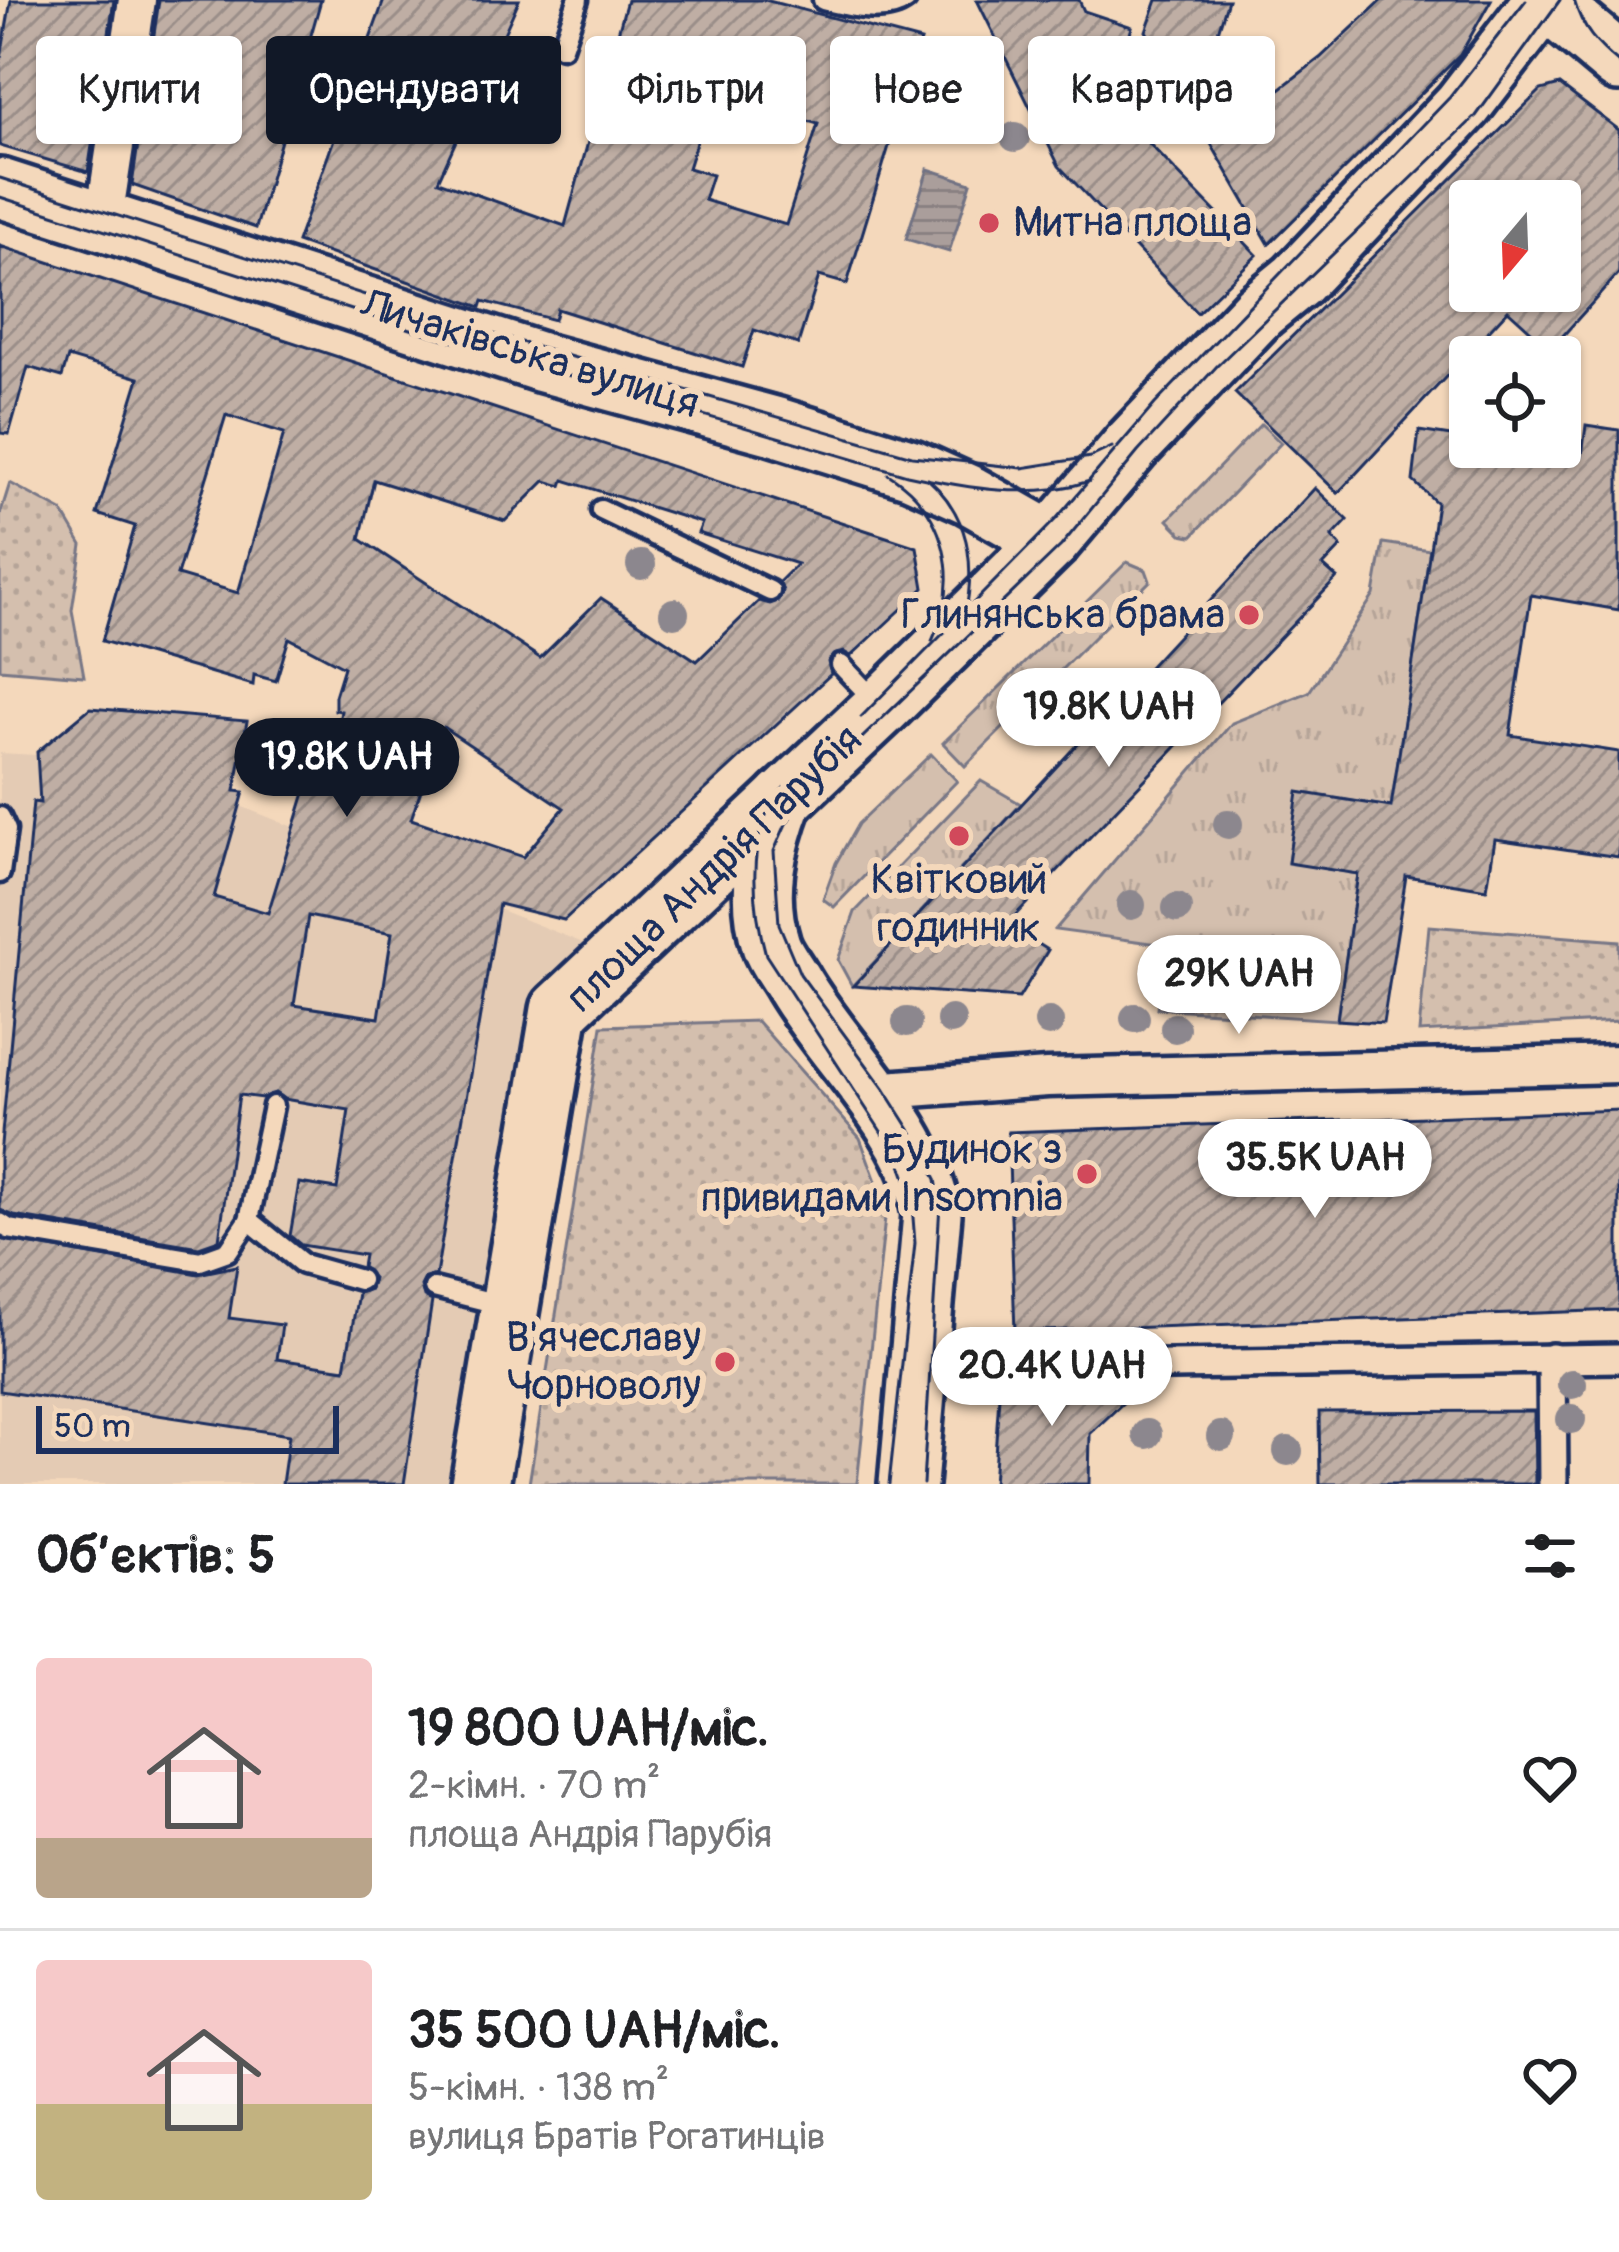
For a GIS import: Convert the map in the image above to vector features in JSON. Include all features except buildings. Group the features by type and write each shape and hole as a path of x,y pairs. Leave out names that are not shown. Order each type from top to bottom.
{"main road":[{"path":"1545,0 1619,62"},
{"name":"площа Андрія Парубія","path":"480,1484 560,1010 1051,541 1132,445 1259,310 1297,280 1462,105 1545,0"},
{"name":"Личаківська вулиця","path":"0,188 543,363 912,469 1051,541"},
{"path":"784,800 768,840 762,885 771,946 813,1016 914,1156 932,1214 908,1484"}],"street":[{"path":"104,219 137,0"},
{"path":"873,1095 1047,1078 1619,1064"},
{"path":"1552,1358 1553,1484"},
{"path":"1108,1366 1619,1358"}],"lane":[{"path":"562,47 578,0"},
{"path":"823,0 851,7 897,7 906,0"},
{"path":"601,510 770,591"},
{"path":"841,665 882,707"},
{"path":"0,818 5,830 0,873"},
{"path":"0,1223 200,1261 228,1251 250,1220 273,1106"},
{"path":"250,1220 304,1264 360,1280"},
{"path":"434,1288 510,1307"}],"shaded area":[{"path":"928,169 971,183 949,252 906,239"},
{"path":"0,753 125,760 588,945 541,981 457,1484 0,1484"}],"green space":[{"path":"1261,424 1281,443 1192,536 1182,534 1168,520"},
{"path":"10,483 62,511 82,545 72,610 84,676 0,669 0,515"},
{"path":"1383,543 1430,550 1391,807 1299,793 1288,862 1358,874 1337,1020 1157,1008 1166,945 1055,930 1232,723 1309,692 1374,595"},
{"path":"1127,562 1146,570 1150,581 965,766 943,743"},
{"path":"931,754 957,781 834,907 823,899 858,824"},
{"path":"981,781 1021,804 852,986 838,960 855,912"},
{"path":"1429,926 1619,941 1619,1021 1419,1032"},
{"path":"757,1021 860,1138 886,1208 857,1484 529,1484 602,1026"}],"tram line":[{"path":"861,717 1056,519 1155,404 1450,97 1526,0"},
{"path":"923,1484 940,1204 936,1179 885,1090 800,974 779,924 774,851 807,791 1061,546 1217,366 1476,116 1560,0"},
{"path":"1574,0 1591,36 1619,63"},
{"path":"0,178 418,312 912,456 1022,468 1091,457 1112,447"},
{"path":"0,197 414,330 907,475 1022,491 1090,481"},
{"path":"888,474 924,507 943,548 946,594 932,641"},
{"path":"928,479 953,508 966,541 970,577 965,615"},
{"path":"818,757 780,792 766,814 756,853 758,917 766,955 899,1159 911,1192 915,1243 889,1484"}],"place":[{"name":"Митна площа","path":"989,223"},
{"name":"Глинянська брама","path":"1249,615"},
{"name":"Квітковий годинник","path":"959,836"},
{"name":"Будинок з привидами Insomnia","path":"1087,1174"},
{"name":"В'ячеславу Чорноволу","path":"725,1362"}]}
